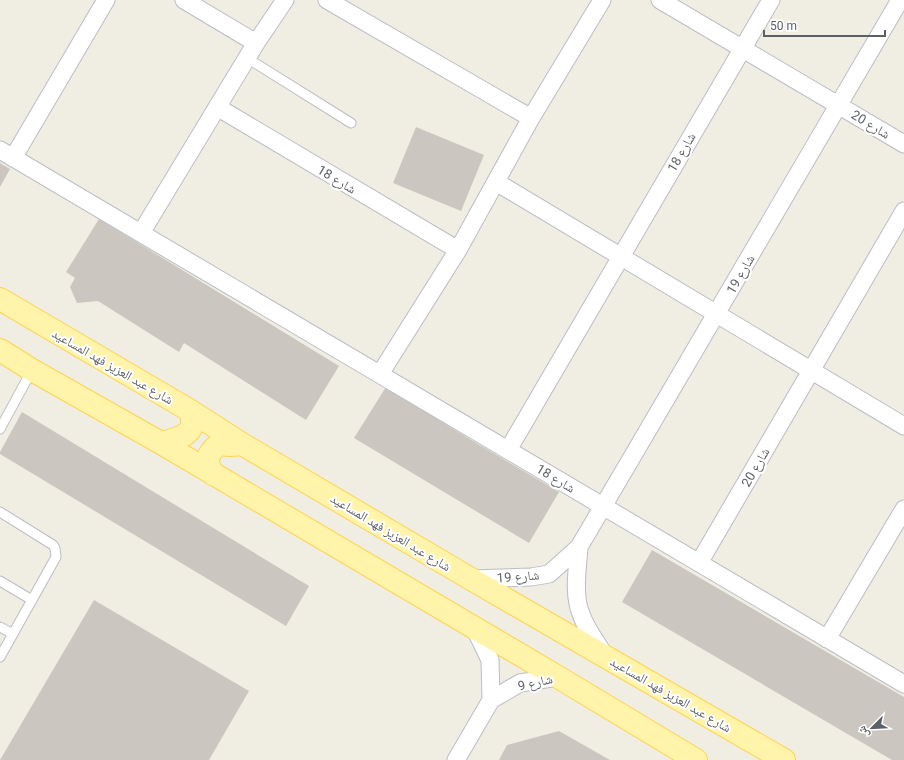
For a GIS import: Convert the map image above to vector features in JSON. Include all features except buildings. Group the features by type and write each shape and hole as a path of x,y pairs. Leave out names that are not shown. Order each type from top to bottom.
{"main road":[{"name":"شارع عبد العزيز فهد المساعيد","path":"0,300 189,410 242,444 471,579 784,760"},
{"path":"0,350 474,627 696,760"},
{"path":"161,443 187,434 192,427 192,418 189,410"},
{"path":"214,475 209,467 208,458 212,450 219,444 242,444"}],"street":[{"name":"شارع 18","path":"106,0 7,154 603,506"},
{"path":"184,0 256,43"},
{"path":"141,233 256,43 285,0"},
{"path":"327,0 531,118"},
{"path":"380,374 458,250 531,118 602,0"},
{"path":"660,0 838,104"},
{"name":"شارع 18","path":"508,450 771,0"},
{"name":"شارع 19","path":"471,579 531,577 549,574 579,547 900,0"},
{"name":"شارع 20","path":"838,104 904,144"},
{"name":"شارع 18","path":"218,107 458,250"},
{"path":"496,182 904,426"},
{"name":"شارع 20","path":"699,563 904,212"},
{"path":"603,506 904,684"},
{"path":"827,639 903,512"},
{"name":"شارع 19","path":"579,547 577,581 578,603 585,624 605,657"},
{"path":"474,627 490,660 491,700"},
{"name":"شارع 9","path":"456,760 491,700 520,683 558,677"}],"lane":[{"path":"247,58 351,123"},
{"path":"0,429 32,370"},
{"path":"0,512 49,542 55,548 56,557 0,657"},
{"path":"0,581 32,600"},
{"path":"0,627 13,634"}]}
